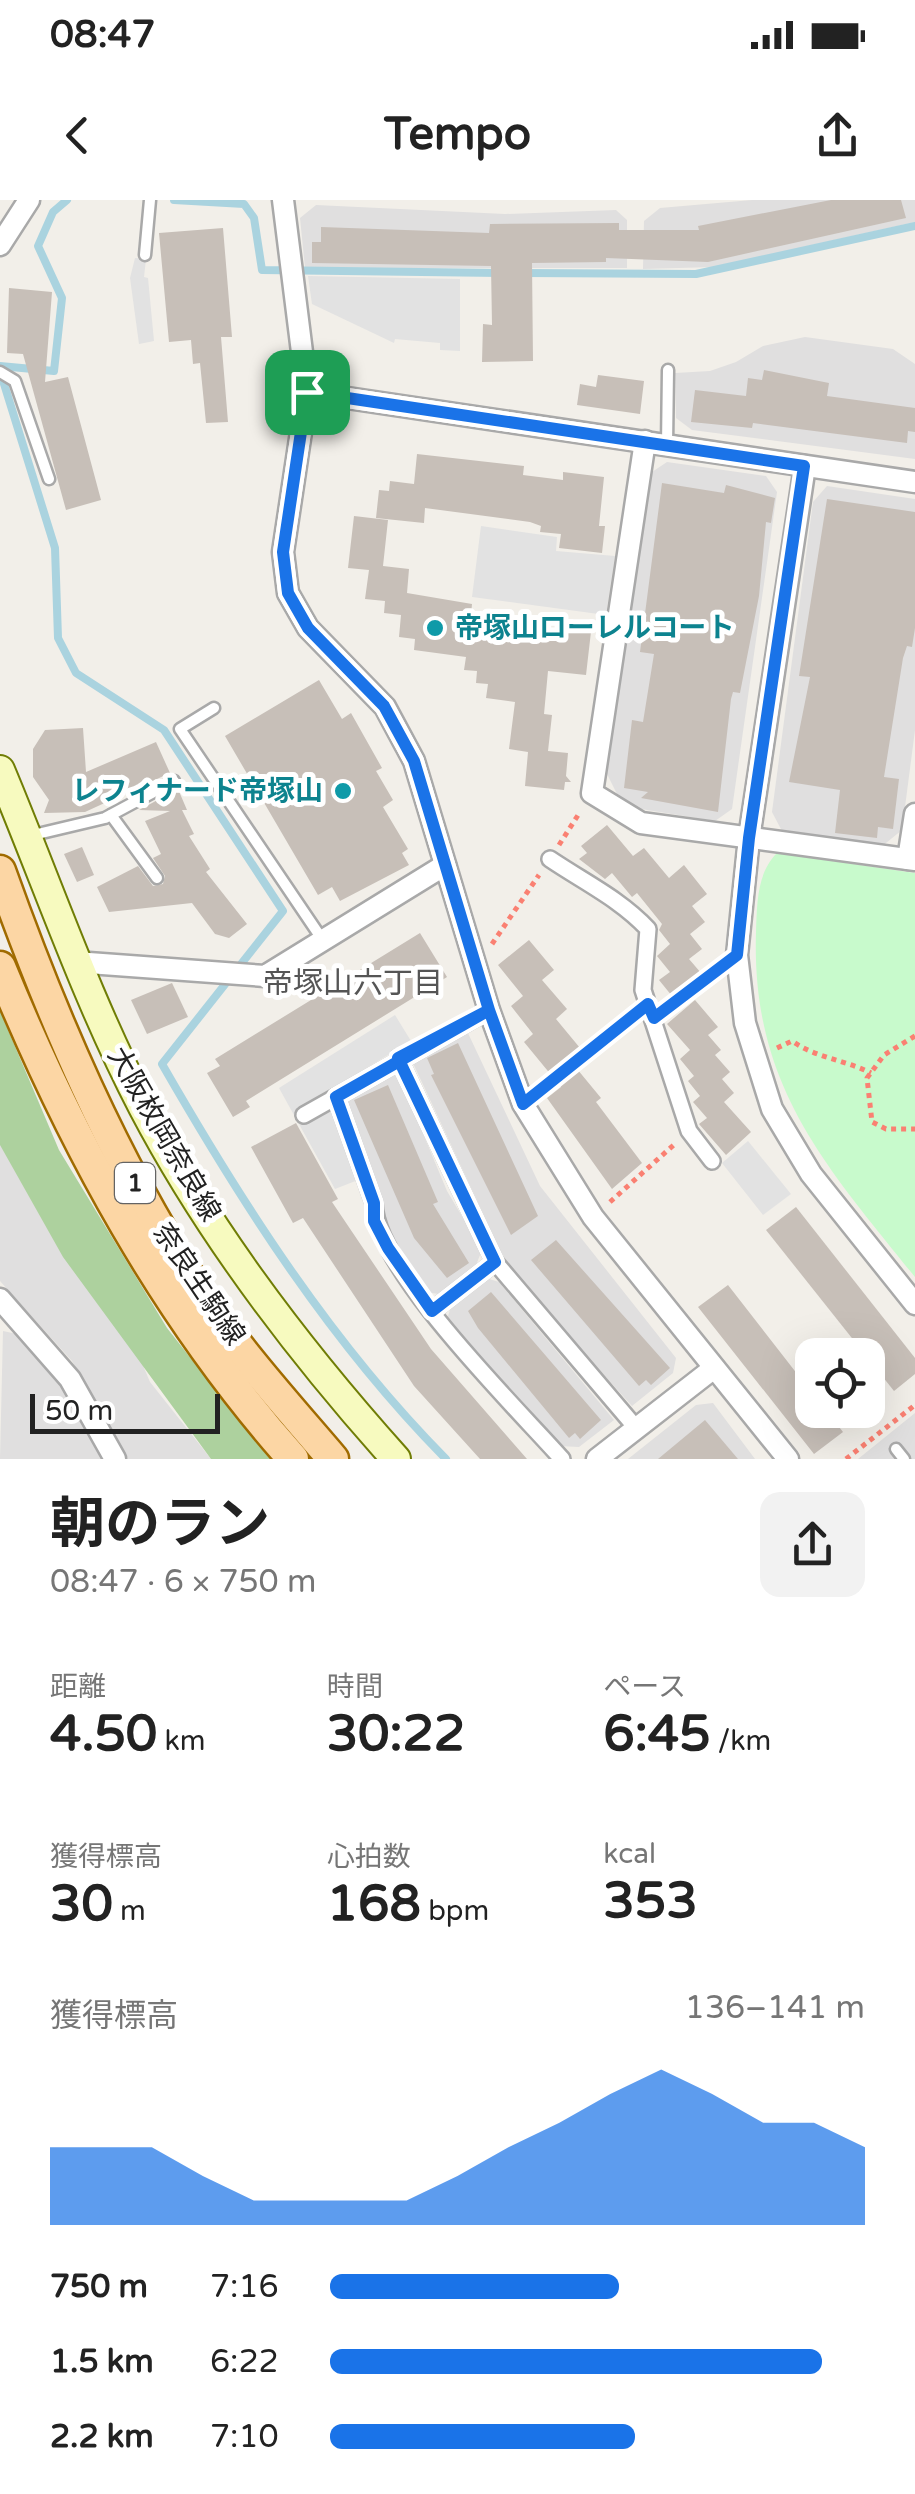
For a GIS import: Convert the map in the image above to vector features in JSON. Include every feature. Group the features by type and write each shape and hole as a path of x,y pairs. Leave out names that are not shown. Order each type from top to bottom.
{"main road":[{"name":"大阪枚岡奈良線","path":"0,770 76,962 144,1110 254,1286 341,1398 396,1459"},
{"name":"奈良生駒線","path":"0,871 78,1070 143,1199 200,1294 333,1459"},
{"name":"奈良生駒線","path":"0,967 30,1040 124,1224 183,1321 293,1459"}],"street":[{"path":"0,245 29,200"},
{"path":"283,200 307,392 283,552 288,593 308,628 384,706 414,761 489,1010 523,1104 593,1217 788,1459"},
{"path":"307,392 915,482"},
{"path":"646,441 592,792 641,823 912,860 915,814"},
{"path":"804,466 749,838 737,955 746,1023 772,1108 811,1174 915,1304"},
{"path":"550,859 608,897 622,901 648,929 643,990 690,1131 712,1161"},
{"path":"76,962 265,976 445,865"},
{"path":"304,1115 398,1058 489,1010"},
{"path":"398,1058 495,1262 637,1430"},
{"path":"336,1097 374,1203 374,1221 432,1311 562,1459"},
{"path":"432,1311 495,1262"},
{"path":"3,1309 70,1379 115,1459"},
{"path":"597,1459 714,1368"}],"lane":[{"path":"146,254 150,200"},
{"path":"667,445 668,370"},
{"path":"0,372 15,381 49,480"},
{"path":"214,708 180,730 322,939"},
{"path":"28,836 111,814 174,780"},
{"path":"111,814 157,878"},
{"path":"896,1449 904,1459"}],"path":[{"path":"476,967 592,792"},
{"path":"523,1104 651,1011 737,955"},
{"path":"915,1036 884,1055 867,1078 872,1122 886,1129 915,1129"},
{"path":"767,1056 792,1041 808,1053 844,1060 871,1073"},
{"path":"593,1217 690,1131"},
{"path":"846,1459 915,1404"}],"shaded area":[{"path":"752,200 915,200 915,222 714,267 643,269 644,221 660,208"},
{"path":"316,205 505,214 616,210 627,220 627,268 305,268 300,218"},
{"path":"135,258 146,259 144,277 148,278 154,341 139,344 130,278"},
{"path":"308,276 460,279 460,351 440,350 440,343 395,339 394,343 312,304"},
{"path":"805,337 893,349 915,364 915,459 692,430 676,418 675,373 710,371 763,346"},
{"path":"667,462 766,476 777,492 732,809 715,821 641,809 617,794 607,774 649,474"},
{"path":"827,486 915,499 915,730 902,830 881,847 782,831 772,812 813,502"},
{"path":"481,526 557,537 556,551 615,556 606,615 472,597"},
{"path":"395,1015 411,1041 325,1093 358,1180 335,1189 279,1088"},
{"path":"467,1031 540,1186 676,1358 673,1373 632,1406 521,1283 501,1252 411,1059"},
{"path":"391,1072 401,1081 447,1191 482,1250 476,1265 439,1294 425,1292 384,1225 345,1106 353,1094"},
{"path":"0,1129 116,1302 150,1382 211,1459 128,1459 72,1361 0,1281"},
{"path":"748,1141 791,1194 763,1215 722,1163"},
{"path":"486,1278 499,1282 614,1420 579,1447 559,1446 447,1319 451,1307"},
{"path":"3,1331 17,1334 61,1386 102,1459 0,1459"},
{"path":"713,1403 755,1459 628,1459 696,1405"},
{"path":"915,1413 915,1459 858,1459"}],"green space":[{"path":"777,853 915,873 915,1277 824,1159 780,1079 766,1035 758,986 756,932 762,879"},
{"path":"0,1011 59,1150 167,1328 270,1459 211,1459 63,1257 0,1145"}],"building":[{"path":"831,200 901,200 906,218 708,262 606,258 606,262 532,263 533,361 482,362 483,324 492,325 491,266 312,263 312,242 321,242 321,227 489,233 490,224 619,223 619,230 699,230 698,226"},
{"path":"223,228 232,337 221,337 228,422 206,423 200,363 193,364 191,340 169,342 159,233"},
{"path":"9,288 52,292 45,382 68,377 101,500 66,510 23,354 7,353"},
{"path":"764,370 829,383 827,396 915,408 915,432 908,431 907,443 753,423 752,428 691,422 695,390 746,396 748,378 762,380"},
{"path":"598,375 644,381 640,414 577,405 580,384 596,387"},
{"path":"417,454 524,466 523,475 563,480 563,472 604,477 599,526 605,526 602,553 559,548 561,534 540,532 541,526 530,522 425,508 424,523 376,518 379,490 389,491 390,481 414,484"},
{"path":"662,483 724,493 726,485 775,498 771,523 766,522 759,596 740,693 733,692 731,699 718,812 641,798 648,792 624,788 632,720 643,722 654,654 640,652"},
{"path":"827,499 915,512 915,628 912,647 907,646 903,658 884,777 899,779 893,829 878,827 877,838 835,833 840,790 789,782 810,677 799,676"},
{"path":"354,516 388,520 383,566 409,569 407,593 472,604 470,625 570,631 571,621 592,623 586,675 548,671 544,714 552,715 548,751 568,753 566,776 571,782 565,782 564,790 525,786 528,752 509,749 515,702 486,698 488,684 476,683 477,671 464,670 466,657 414,650 415,639 399,637 401,615 384,613 385,601 365,599 369,570 348,568"},
{"name":"レフィナード帝塚山","path":"319,680 342,719 351,713 382,768 376,771 393,800 383,807 408,849 402,853 409,865 340,901 332,887 318,895 225,736"},
{"path":"83,728 86,772 156,742 170,773 85,812 44,813 49,800 33,777 33,749 45,730"},
{"path":"178,789 187,810 182,810 194,834 189,836 210,869 206,872 247,924 229,938 215,934 192,903 109,912 97,887 138,866 153,886 163,884 165,876 153,858 161,854 145,821 170,811 139,810"},
{"path":"607,825 633,856 644,848 669,878 684,865 707,894 692,906 705,922 690,934 702,949 689,959 701,973 672,996 659,980 670,972 657,956 670,944 659,930 662,924 637,893 632,897 612,873 605,879 579,859 587,853 581,846"},
{"path":"82,847 94,875 77,882 64,854"},
{"path":"420,933 447,977 246,1101 250,1107 233,1117 207,1073 220,1066 215,1059"},
{"path":"529,940 554,970 542,980 567,1009 556,1019 580,1048 568,1058 601,1098 596,1102 642,1163 612,1189 547,1098 561,1087 524,1042 533,1034 511,1006 523,996 498,965"},
{"path":"172,983 188,1017 147,1034 131,1000"},
{"path":"695,1000 718,1027 708,1035 721,1050 715,1055 730,1072 722,1079 734,1093 724,1102 751,1132 726,1155 699,1124 707,1118 693,1102 700,1096 688,1081 694,1076 680,1059 690,1050 667,1024"},
{"path":"458,1043 538,1216 511,1235 431,1075 434,1074 427,1058"},
{"path":"388,1085 438,1202 433,1204 469,1263 447,1278 414,1238 354,1100"},
{"path":"296,1123 338,1199 332,1202 431,1349 527,1459 480,1459 414,1386 303,1218 293,1223 251,1147"},
{"path":"796,1207 915,1358 915,1374 894,1391 885,1380 885,1338 852,1338 766,1230"},
{"path":"556,1240 670,1368 651,1385 646,1380 639,1386 531,1260"},
{"path":"728,1285 795,1371 795,1428 840,1428 843,1432 814,1454 698,1307"},
{"path":"491,1292 601,1420 580,1439 575,1433 569,1438 478,1328 468,1311"},
{"path":"705,1420 738,1459 658,1459"}],"waterway":[{"path":"0,366 54,371 62,298 38,246 53,212 67,200"},
{"path":"174,200 244,204 254,218 262,270 501,273"},
{"path":"525,273 696,274 915,226"},
{"path":"0,371 55,548 58,638 76,673 164,730 283,911 162,1064 257,1221 327,1321 404,1415 446,1459"}],"place":[{"name":"帝塚山ローレルコート","path":"435,628"},
{"name":"レフィナード帝塚山","path":"343,791"}],"district":[{"name":"帝塚山六丁目","path":"353,983"}],"route":[{"path":"307,392 283,552 288,593 308,628 384,706 414,761 489,1010 398,1058 495,1262 432,1311 374,1221 374,1203 336,1097 398,1058 489,1010 523,1104 648,1004 654,1018 737,955 749,838 804,466 307,392"}]}
